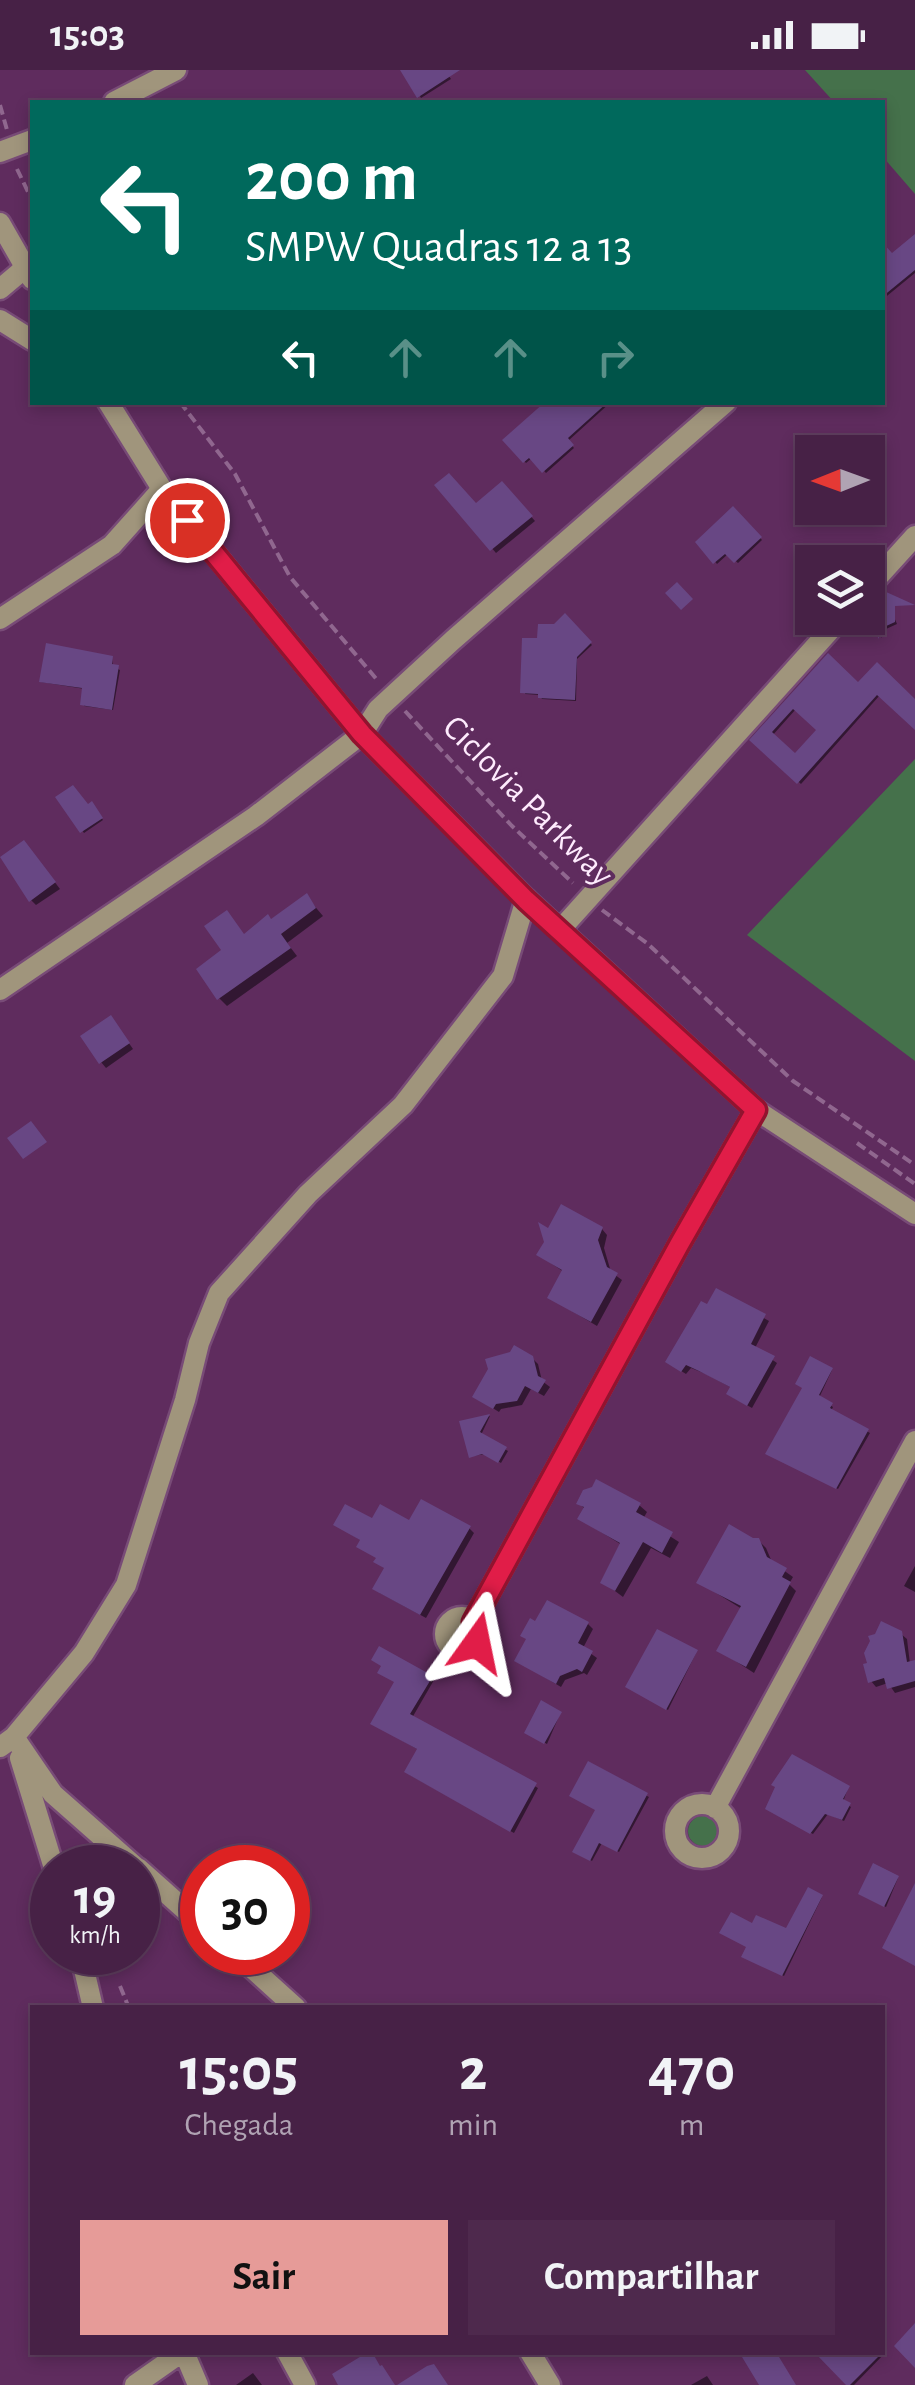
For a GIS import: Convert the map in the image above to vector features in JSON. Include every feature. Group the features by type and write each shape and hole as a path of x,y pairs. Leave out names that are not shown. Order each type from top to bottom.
{"street":[{"path":"118,100 176,70"},
{"path":"0,152 30,141"},
{"path":"0,223 29,273 0,289"},
{"path":"0,320 30,339"},
{"path":"110,405 162,489 362,734 526,900 756,1110 915,1214"},
{"path":"0,990 256,816 362,734 392,696 723,405"},
{"path":"0,619 112,545 162,489"},
{"path":"885,569 915,536"},
{"path":"560,930 826,635"},
{"path":"7,1742 84,1652 126,1584 185,1400 199,1343 219,1293 308,1194 403,1105 503,976 526,900"},
{"path":"473,1622 756,1110"},
{"path":"715,1808 915,1442"},
{"path":"7,1742 45,1845"},
{"path":"7,1742 53,1794 111,1845"},
{"path":"160,1888 180,1906"},
{"path":"85,1975 92,2005"},
{"path":"259,1975 293,2005"},
{"path":"134,2385 179,2355"},
{"path":"184,2355 198,2385"},
{"path":"289,2355 305,2385"},
{"path":"532,2355 550,2385"}],"path":[{"name":"Ciclovia Parkway","path":"182,405 234,474 290,577 392,696 512,826 608,916 648,944 792,1081 915,1165"},
{"path":"856,1143 915,1184"},
{"path":"120,1986 128,2005"}],"green space":[{"path":"805,70 915,70 915,194 885,159 885,100 832,100"},
{"path":"915,759 915,1061 747,935"},
{"path":"703,1816 713,1821 718,1831 713,1841 703,1846 693,1841 688,1831 693,1821"}],"building":[{"path":"400,70 460,70 417,98"},
{"path":"915,234 915,270 885,295 885,245 892,253"},
{"path":"542,405 605,405 568,438 574,445 542,473 529,458 523,463 502,440"},
{"path":"449,473 476,503 502,481 533,516 490,551 434,485"},
{"path":"733,506 762,537 734,563 725,554 713,564 695,542"},
{"path":"677,582 693,599 681,610 665,593"},
{"path":"885,591 915,605 895,606 895,622 885,627"},
{"path":"565,613 592,642 577,657 575,700 520,693 522,638 537,638 538,624 554,624"},
{"path":"46,643 113,656 112,664 119,665 112,710 80,705 82,688 39,682"},
{"path":"828,653 858,682 877,662 915,699 915,730 877,695 797,784 749,740","holes":["793,709 816,730 795,753 772,732"]},
{"path":"73,785 88,804 92,801 103,818 80,833 55,797"},
{"path":"24,840 56,882 29,902 0,857"},
{"path":"307,893 316,908 281,934 291,948 217,1000 196,969 221,950 204,926 227,910 244,934 268,914 271,919"},
{"path":"111,1015 130,1043 99,1064 80,1036"},
{"path":"31,1121 47,1142 23,1159 7,1138"},
{"path":"561,1204 603,1227 598,1240 607,1267 618,1273 591,1322 547,1298 562,1270 536,1255 544,1242 538,1222 548,1228"},
{"path":"716,1288 766,1314 751,1344 775,1356 747,1406 726,1394 730,1387 686,1365 681,1372 665,1362 701,1301 707,1304"},
{"path":"514,1345 533,1356 538,1376 546,1380 538,1393 525,1386 517,1401 496,1404 493,1409 472,1397 488,1369 485,1359 510,1352"},
{"path":"810,1356 833,1368 819,1395 833,1403 830,1408 869,1429 836,1489 765,1454 802,1388 795,1384"},
{"path":"490,1414 480,1432 507,1447 498,1463 482,1454 469,1458 459,1421"},
{"path":"596,1479 641,1503 636,1512 673,1532 662,1553 643,1542 615,1591 600,1583 620,1543 577,1519 584,1507 576,1504 583,1490 592,1487"},
{"path":"421,1499 471,1526 420,1615 372,1589 384,1568 373,1562 376,1558 356,1547 360,1540 333,1525 345,1504 372,1518 380,1504 409,1520"},
{"path":"729,1524 759,1538 767,1557 787,1568 782,1577 791,1582 746,1667 716,1651 741,1606 696,1583"},
{"path":"547,1600 589,1622 578,1643 593,1651 582,1672 577,1669 560,1676 556,1684 514,1661 526,1639 520,1636"},
{"path":"881,1621 902,1631 907,1662 915,1660 915,1681 887,1689 884,1678 868,1683 864,1653 870,1641 868,1636 875,1634"},
{"path":"657,1629 698,1650 666,1710 625,1687"},
{"path":"379,1646 433,1676 410,1714 537,1783 510,1832 404,1772 417,1749 370,1724 394,1682 377,1673 381,1666 371,1660"},
{"path":"541,1700 562,1712 544,1744 524,1733"},
{"path":"792,1754 850,1786 843,1799 851,1803 842,1820 825,1814 810,1834 765,1809 775,1787 771,1785"},
{"path":"588,1761 648,1793 617,1852 599,1843 590,1861 572,1852 595,1810 569,1796"},
{"path":"873,1863 899,1876 884,1907 858,1894"},
{"path":"915,1883 915,1966 882,1948"},
{"path":"808,1887 823,1895 782,1976 741,1957 746,1947 719,1933 731,1912 752,1923 756,1915 786,1928"},
{"path":"915,2323 915,2368 894,2346"},
{"path":"363,2355 374,2355 395,2385 338,2385 332,2374"},
{"path":"741,2355 778,2355 796,2385 759,2385"},
{"path":"817,2355 880,2355 850,2385"},
{"path":"434,2364 448,2385 397,2385 427,2366"}],"route":[{"path":"187,520 362,734 526,900 756,1110 473,1622 479,1631 477,1643"}]}
